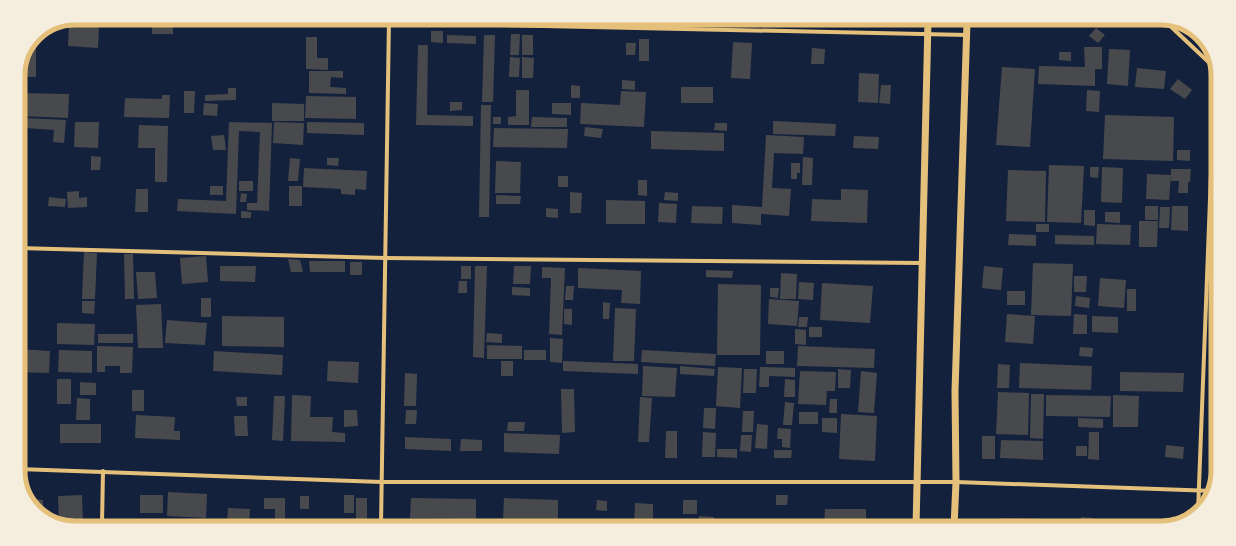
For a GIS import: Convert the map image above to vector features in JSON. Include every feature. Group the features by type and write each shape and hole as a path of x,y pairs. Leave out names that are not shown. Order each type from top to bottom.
{"street":[{"path":"381,521 389,25"},
{"path":"582,25 967,35"},
{"path":"916,521 928,25"},
{"path":"954,521 956,482 956,391 967,25"},
{"path":"1170,26 1210,64"},
{"path":"1198,504 1211,187"},
{"path":"25,248 385,258 922,263"},
{"path":"25,469 382,482 956,482 1206,491"},
{"path":"102,521 103,471"}],"building":[{"path":"69,26 99,26 98,48 68,46"},
{"path":"152,26 173,26 173,34 152,34"},
{"path":"1096,28 1105,35 1098,43 1089,36"},
{"path":"431,31 443,31 443,43 431,42"},
{"path":"511,34 520,34 519,55 510,55"},
{"path":"447,35 476,36 476,44 447,43"},
{"path":"484,35 495,35 493,102 482,102"},
{"path":"522,35 533,35 533,55 522,55"},
{"path":"306,37 317,37 317,58 328,58 328,70 306,69"},
{"path":"639,39 649,39 649,61 639,61"},
{"path":"733,42 752,43 750,79 731,78"},
{"path":"36,43 36,77 25,77 25,71 30,53"},
{"path":"626,43 636,43 635,55 626,55"},
{"path":"418,45 428,45 427,115 473,116 473,126 416,125"},
{"path":"1084,47 1102,47 1102,69 1095,69 1095,86 1038,84 1039,66 1085,67"},
{"path":"812,48 825,49 824,64 811,64"},
{"path":"1109,49 1130,50 1128,86 1107,84"},
{"path":"1059,52 1071,52 1071,61 1059,60"},
{"path":"510,57 520,58 519,77 509,77"},
{"path":"522,57 534,58 533,78 522,78"},
{"path":"1002,67 1035,69 1030,147 996,145"},
{"path":"1137,68 1166,71 1164,89 1135,87"},
{"path":"309,71 343,71 343,78 331,77 330,87 346,88 346,94 309,93"},
{"path":"859,73 879,74 878,103 858,102"},
{"path":"1178,79 1192,90 1185,99 1170,89"},
{"path":"622,80 635,81 635,90 622,89"},
{"path":"571,85 580,86 580,98 571,98"},
{"path":"881,85 891,85 890,104 879,103"},
{"path":"681,87 713,87 713,103 681,103"},
{"path":"228,88 236,88 236,100 205,101 205,95 228,94"},
{"path":"516,90 529,90 529,125 508,125 508,117 516,116"},
{"path":"1087,90 1100,91 1099,112 1086,111"},
{"path":"184,91 195,91 194,113 184,113"},
{"path":"621,91 646,92 644,127 580,124 581,103 620,105"},
{"path":"25,93 69,94 68,118 25,116"},
{"path":"162,95 170,95 169,118 124,117 125,98 162,99"},
{"path":"306,96 356,97 356,119 305,118"},
{"path":"450,102 462,102 462,110 450,111"},
{"path":"204,103 218,104 217,116 203,115"},
{"path":"272,103 304,104 304,121 272,121"},
{"path":"552,103 571,103 571,115 552,114"},
{"path":"481,105 491,105 489,217 479,217"},
{"path":"1105,115 1174,117 1173,161 1103,159"},
{"path":"493,117 501,117 501,124 493,124"},
{"path":"532,117 567,118 567,127 531,127"},
{"path":"26,118 66,120 64,143 53,142 54,130 25,128"},
{"path":"773,121 836,124 835,136 773,134"},
{"path":"75,122 99,122 98,148 74,147"},
{"path":"229,122 272,123 269,211 247,210 247,203 257,203 260,132 239,131 236,214 177,211 178,199 226,201"},
{"path":"274,122 304,123 303,145 273,143"},
{"path":"307,122 364,123 364,135 307,133"},
{"path":"715,123 727,123 727,131 714,130"},
{"path":"139,125 168,126 167,182 155,182 155,148 138,148"},
{"path":"585,127 603,129 601,138 584,136"},
{"path":"494,128 568,129 567,148 493,147"},
{"path":"651,131 724,133 724,151 651,149"},
{"path":"224,135 226,150 213,150 211,136"},
{"path":"766,135 804,137 803,154 774,153 772,188 791,189 789,216 761,214 761,225 732,223 732,205 762,207"},
{"path":"854,136 879,137 878,149 853,148"},
{"path":"1177,150 1190,150 1190,161 1177,160"},
{"path":"91,156 101,157 100,170 91,170"},
{"path":"803,157 813,158 812,185 802,185"},
{"path":"290,158 300,159 298,181 288,181"},
{"path":"327,158 339,158 338,166 327,165"},
{"path":"496,161 521,162 520,193 495,193"},
{"path":"791,163 800,163 800,173 797,173 797,179 791,179"},
{"path":"1049,165 1084,166 1081,223 1047,222"},
{"path":"1090,167 1099,167 1098,178 1090,177"},
{"path":"1102,167 1123,168 1122,203 1101,202"},
{"path":"304,168 367,171 366,190 355,189 355,195 341,194 341,189 303,187"},
{"path":"1171,169 1191,169 1190,182 1188,182 1188,193 1178,193 1179,181 1171,181"},
{"path":"1008,170 1046,171 1045,222 1006,221"},
{"path":"1147,174 1171,175 1169,200 1146,199"},
{"path":"558,176 568,176 568,187 558,187"},
{"path":"638,180 647,180 647,196 638,195"},
{"path":"239,181 253,181 253,191 239,191"},
{"path":"210,186 223,186 223,195 210,195"},
{"path":"289,186 302,186 302,206 289,206"},
{"path":"136,189 148,189 148,212 135,212"},
{"path":"841,189 868,190 867,223 811,221 812,199 841,200"},
{"path":"79,191 79,198 87,197 87,207 68,208 67,192"},
{"path":"570,192 582,193 581,213 570,213"},
{"path":"665,192 678,193 678,201 664,200"},
{"path":"241,193 247,194 246,202 240,202"},
{"path":"496,195 521,196 520,204 496,204"},
{"path":"49,197 66,199 65,207 48,206"},
{"path":"606,200 645,201 645,224 606,224"},
{"path":"659,203 677,204 676,223 658,222"},
{"path":"692,206 723,207 722,224 691,223"},
{"path":"1145,206 1158,206 1158,220 1145,220"},
{"path":"1172,206 1188,206 1188,231 1171,230"},
{"path":"1160,207 1170,207 1169,228 1159,228"},
{"path":"546,208 558,209 558,218 546,217"},
{"path":"1084,210 1095,210 1095,226 1084,225"},
{"path":"241,211 251,212 251,218 241,218"},
{"path":"1105,212 1120,212 1120,223 1105,222"},
{"path":"1139,221 1158,221 1157,247 1139,247"},
{"path":"1036,224 1049,224 1049,232 1036,232"},
{"path":"1097,224 1131,225 1130,245 1096,244"},
{"path":"1009,234 1036,235 1036,246 1008,245"},
{"path":"1055,235 1094,236 1094,245 1055,244"},
{"path":"84,252 97,253 95,299 82,299"},
{"path":"124,254 133,254 134,299 125,299"},
{"path":"206,256 208,282 182,284 180,258"},
{"path":"288,259 300,260 303,272 291,272"},
{"path":"309,261 345,261 345,272 310,272"},
{"path":"350,262 362,262 362,275 350,275"},
{"path":"1033,263 1073,264 1071,316 1031,315"},
{"path":"220,266 256,266 255,282 220,281"},
{"path":"461,266 471,266 471,279 461,279"},
{"path":"475,266 487,266 484,358 473,357"},
{"path":"514,266 531,266 530,284 513,284"},
{"path":"984,266 1003,268 1001,290 982,288"},
{"path":"542,267 565,268 562,335 549,334 551,278 542,278"},
{"path":"578,268 641,271 640,304 621,303 622,290 578,288"},
{"path":"706,270 733,271 732,278 706,277"},
{"path":"136,272 155,272 157,298 138,299"},
{"path":"781,273 797,274 796,299 780,299"},
{"path":"1074,276 1087,276 1086,292 1074,292"},
{"path":"1100,278 1126,280 1124,308 1098,306"},
{"path":"459,281 467,281 467,293 458,293"},
{"path":"799,282 814,283 813,300 798,299"},
{"path":"822,283 873,286 870,323 820,320"},
{"path":"718,284 761,285 760,355 717,355"},
{"path":"566,286 574,286 573,300 565,300"},
{"path":"512,287 530,288 530,296 512,295"},
{"path":"770,288 779,288 778,298 770,297"},
{"path":"1127,289 1136,289 1136,311 1127,311"},
{"path":"1007,291 1025,291 1025,305 1007,305"},
{"path":"1076,296 1090,298 1089,308 1075,306"},
{"path":"201,298 211,298 211,317 201,317"},
{"path":"769,299 799,301 797,326 768,324"},
{"path":"82,301 95,301 94,314 82,313"},
{"path":"603,302 610,303 609,319 603,319"},
{"path":"161,304 163,348 138,348 136,305"},
{"path":"615,308 636,309 634,361 613,361"},
{"path":"564,309 572,309 572,325 564,324"},
{"path":"1007,314 1035,316 1033,344 1005,342"},
{"path":"1074,314 1087,315 1087,334 1073,334"},
{"path":"222,316 284,317 284,347 222,346"},
{"path":"1092,316 1118,317 1118,333 1092,332"},
{"path":"799,317 808,317 807,327 798,327"},
{"path":"167,320 207,323 205,345 165,343"},
{"path":"57,323 95,324 94,345 57,344"},
{"path":"809,327 822,327 822,337 809,337"},
{"path":"795,329 806,330 806,345 795,344"},
{"path":"487,333 502,334 502,343 486,342"},
{"path":"98,334 133,334 133,343 98,343"},
{"path":"550,338 563,339 562,363 550,362"},
{"path":"487,345 522,346 522,359 487,359"},
{"path":"97,346 133,347 132,373 120,373 120,366 105,366 105,372 97,372"},
{"path":"798,346 875,349 874,368 797,366"},
{"path":"1080,347 1093,348 1092,357 1079,356"},
{"path":"25,349 50,351 49,373 25,372"},
{"path":"59,350 92,351 92,373 58,372"},
{"path":"524,350 546,350 546,360 524,360"},
{"path":"642,350 716,354 715,366 641,362"},
{"path":"214,351 283,355 282,375 213,371"},
{"path":"766,351 784,351 784,364 766,364"},
{"path":"328,361 359,362 358,383 327,381"},
{"path":"501,361 513,361 513,376 501,376"},
{"path":"563,361 638,364 638,374 563,371"},
{"path":"1020,363 1092,366 1091,390 1019,388"},
{"path":"998,364 1010,365 1009,388 997,388"},
{"path":"643,366 677,368 675,397 642,396"},
{"path":"680,366 715,369 714,376 680,374"},
{"path":"718,367 742,368 740,408 716,406"},
{"path":"760,367 795,368 795,377 769,376 769,387 759,387"},
{"path":"744,369 757,369 756,393 743,393"},
{"path":"838,369 851,370 850,388 838,388"},
{"path":"800,371 836,372 835,391 827,391 826,405 798,404"},
{"path":"861,371 877,373 874,413 858,412"},
{"path":"1120,372 1184,373 1183,392 1120,391"},
{"path":"405,373 417,374 416,406 404,406"},
{"path":"57,379 71,379 71,404 57,404"},
{"path":"785,379 795,380 795,397 784,397"},
{"path":"80,382 96,383 96,395 80,395"},
{"path":"561,389 574,389 575,432 562,433"},
{"path":"132,390 144,390 144,411 132,411"},
{"path":"998,392 1029,393 1028,435 996,434"},
{"path":"1031,394 1044,394 1043,439 1030,438"},
{"path":"292,395 311,396 310,417 333,417 332,432 345,433 345,442 291,441"},
{"path":"1046,395 1111,396 1110,417 1046,416"},
{"path":"1113,395 1139,396 1138,427 1113,427"},
{"path":"274,396 285,396 283,441 272,440"},
{"path":"236,397 247,397 247,406 237,406"},
{"path":"640,397 652,398 649,442 638,442"},
{"path":"77,398 90,399 90,420 76,420"},
{"path":"830,399 837,399 837,413 829,413"},
{"path":"785,402 794,403 792,425 783,425"},
{"path":"704,408 716,408 715,429 703,428"},
{"path":"344,410 357,410 358,426 344,427"},
{"path":"406,410 417,410 416,424 405,424"},
{"path":"743,411 754,411 753,432 742,432"},
{"path":"799,412 818,412 818,424 799,424"},
{"path":"841,414 877,416 875,461 839,459"},
{"path":"136,415 175,417 174,431 180,431 180,440 135,438"},
{"path":"234,416 247,416 248,436 235,436"},
{"path":"822,418 837,418 837,433 822,432"},
{"path":"1078,418 1103,419 1103,428 1078,427"},
{"path":"508,422 525,422 524,431 507,431"},
{"path":"60,424 101,424 101,443 60,443"},
{"path":"757,424 768,425 767,449 755,448"},
{"path":"778,428 791,429 790,448 782,447 782,439 777,439"},
{"path":"666,431 677,431 677,458 665,458"},
{"path":"703,432 716,433 715,457 702,457"},
{"path":"1089,432 1099,432 1099,460 1088,459"},
{"path":"504,433 560,435 559,454 504,452"},
{"path":"741,435 752,435 751,452 740,451"},
{"path":"982,436 995,436 995,459 982,459"},
{"path":"405,437 451,439 451,451 405,449"},
{"path":"461,439 482,440 482,451 460,451"},
{"path":"1001,440 1043,441 1043,460 1000,458"},
{"path":"1166,445 1184,447 1183,459 1165,457"},
{"path":"1076,446 1087,446 1087,456 1076,456"},
{"path":"717,449 737,449 737,458 717,457"},
{"path":"774,450 792,450 791,458 774,458"},
{"path":"168,492 207,494 206,518 167,516"},
{"path":"82,495 83,521 65,520 59,518 58,496"},
{"path":"140,495 163,495 163,513 140,513"},
{"path":"344,495 354,495 354,513 344,513"},
{"path":"776,495 788,495 787,505 776,505"},
{"path":"300,496 309,496 309,509 300,509"},
{"path":"264,498 285,498 285,521 275,521 275,509 264,509"},
{"path":"356,498 367,498 367,521 356,521"},
{"path":"411,498 476,499 476,519 410,518"},
{"path":"504,498 558,500 558,521 503,521"},
{"path":"34,500 43,500 43,510 35,502"},
{"path":"597,500 607,501 607,511 596,510"},
{"path":"683,500 697,500 697,514 683,514"},
{"path":"635,503 653,504 653,521 634,521"},
{"path":"228,508 250,509 249,521 227,521"},
{"path":"825,509 866,509 866,521 824,521"},
{"path":"699,516 714,517 714,521 698,521"},
{"path":"1081,517 1093,518 1093,521 1081,521"},
{"path":"1001,518 1045,519 1045,521 1001,521"}]}
